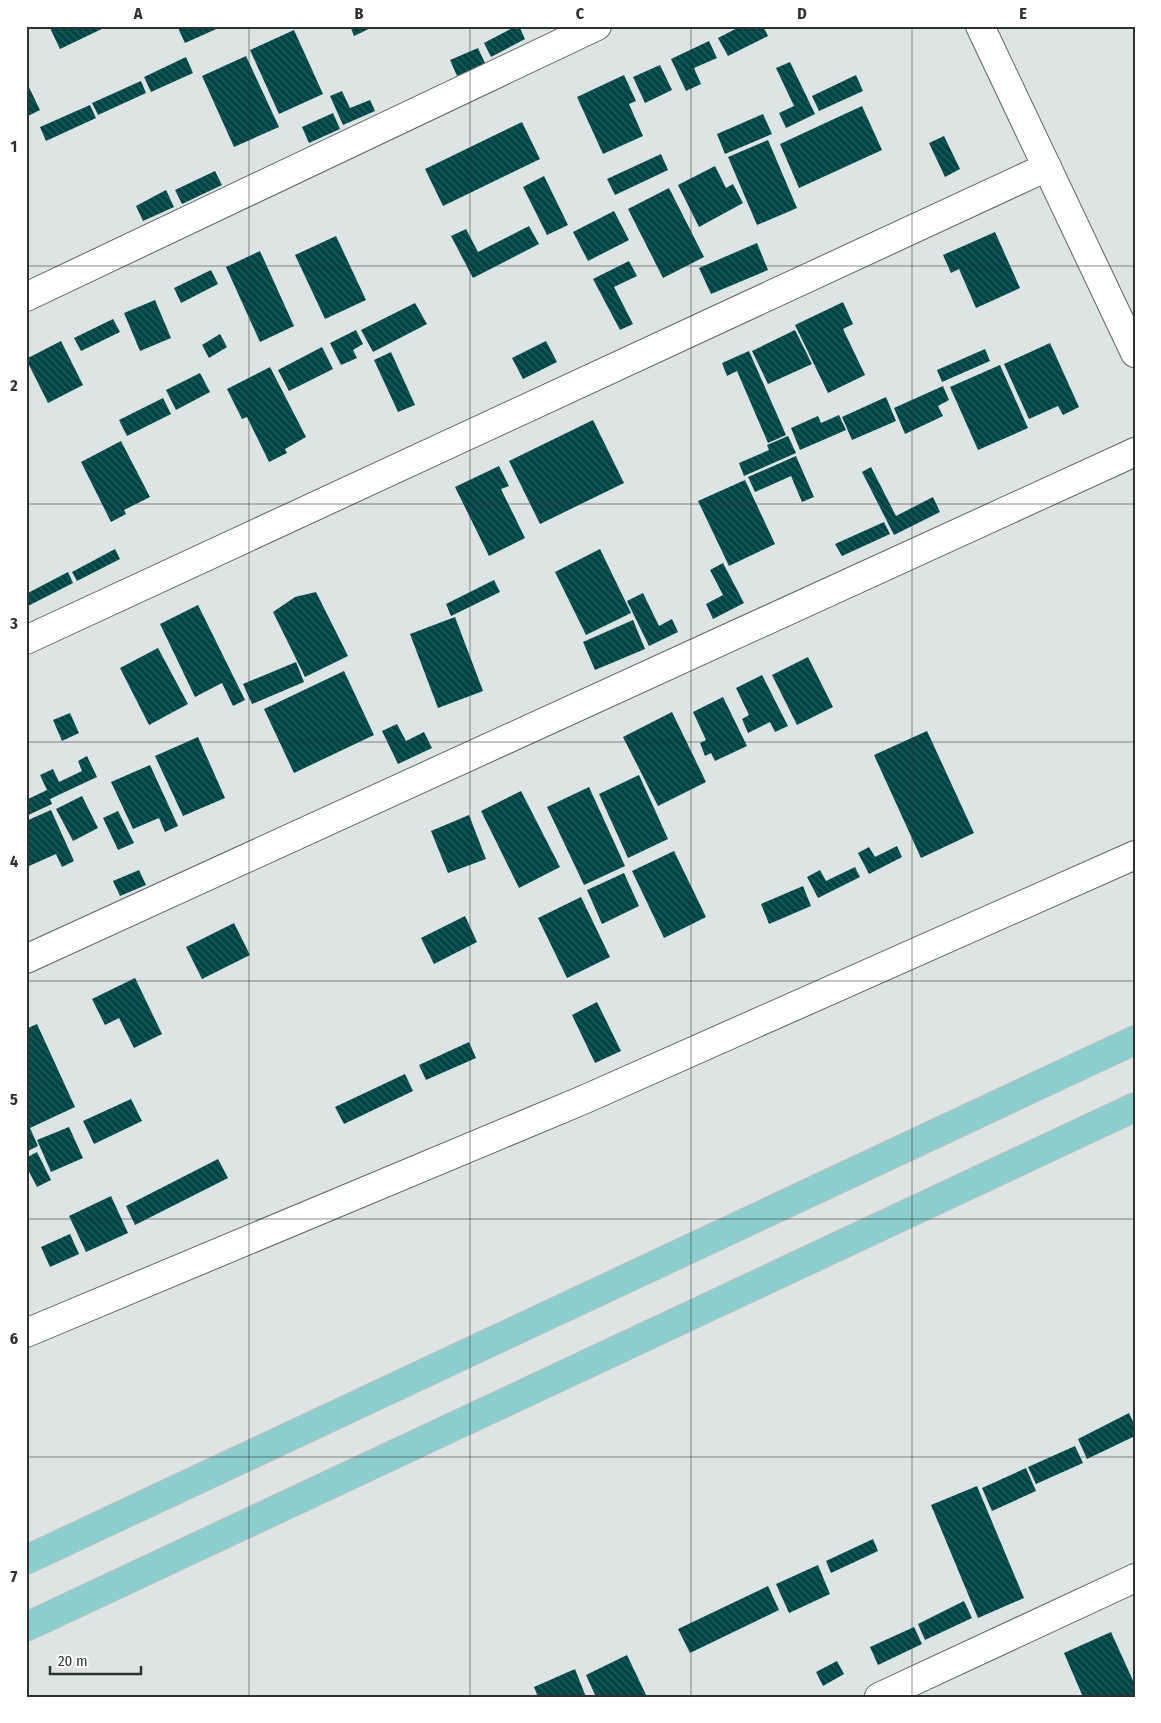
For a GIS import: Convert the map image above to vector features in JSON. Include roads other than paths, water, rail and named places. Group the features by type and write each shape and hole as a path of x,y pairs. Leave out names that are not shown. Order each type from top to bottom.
{"main road":[{"path":"26,1560 1135,1040"},
{"path":"26,1627 1135,1107"}],"street":[{"path":"26,297 598,26"},
{"path":"980,26 1135,353"},
{"path":"26,640 1047,167"},
{"path":"26,959 1135,452"},
{"path":"26,1333 583,1100 1135,855"},
{"path":"879,1697 1135,1578"}]}
